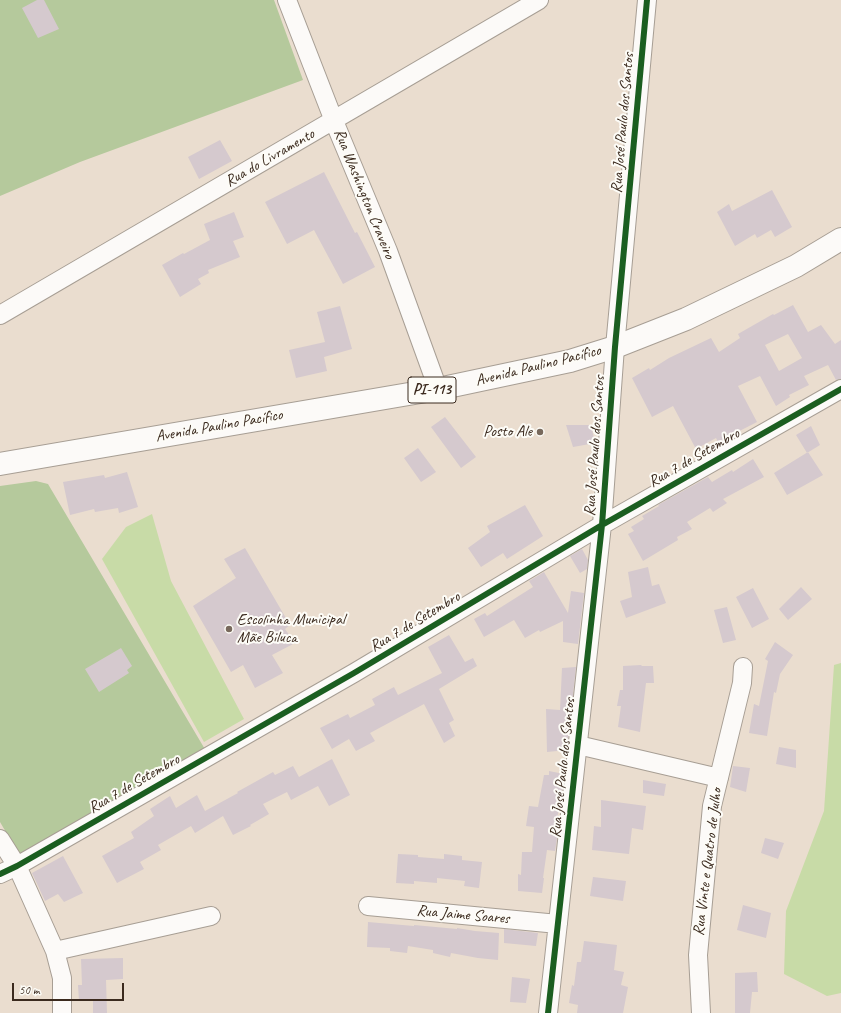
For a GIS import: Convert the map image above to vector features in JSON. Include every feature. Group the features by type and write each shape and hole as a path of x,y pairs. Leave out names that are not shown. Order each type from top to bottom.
{"main road":[{"name":"Avenida Paulino Pacífico","path":"0,464 438,389 570,361 615,347 686,319 796,266 841,239"}],"street":[{"name":"Rua Washington Craveiro","path":"287,0 334,121 388,251 438,389"},
{"name":"Rua do Livramento","path":"0,315 539,0"},
{"name":"Rua José Paulo dos Santos","path":"548,1013 602,525 615,347 647,0"},
{"name":"Rua 7 de Setembro","path":"0,874 354,673 602,525 841,389"},
{"name":"Rua Vinte e Quatro de Julho","path":"701,1013 698,955 712,806 742,683 742,667"},
{"path":"578,745 718,778"},
{"path":"0,839 16,866 55,951 62,978 62,1013"},
{"name":"Rua Jaime Soares","path":"368,906 558,924"},
{"path":"55,951 211,916"}],"green space":[{"path":"0,0 274,0 303,80 80,162 0,196"},
{"path":"36,481 48,484 206,751 20,856 0,822 0,486"},
{"path":"152,514 171,581 244,719 204,742 102,559 126,527"},
{"path":"841,663 841,993 827,996 784,974 786,911 824,811 834,665"}],"building":[{"path":"37,0 44,0 59,29 38,38 22,8"},
{"path":"220,140 232,161 199,179 188,157"},
{"path":"324,172 355,233 357,232 375,267 343,284 314,230 287,244 265,202"},
{"path":"772,190 792,227 775,237 771,230 757,238 755,234 735,246 717,212 729,204 732,211"},
{"path":"234,212 244,237 233,241 240,257 208,270 209,273 198,279 201,284 180,297 162,265 210,240 204,224"},
{"path":"793,305 808,332 821,325 835,344 841,340 841,379 836,380 828,365 804,376 809,385 789,395 790,397 776,406 760,376 738,386 757,422 718,442 716,438 696,449 673,406 652,417 632,378 649,368 650,370 669,358 711,338 719,352 740,338 738,334 773,314 774,315","holes":["788,334 802,358 779,371 765,345"]},
{"path":"340,306 352,349 324,357 327,371 296,378 289,350 325,342 317,312"},
{"path":"445,417 476,457 461,468 431,427"},
{"path":"566,425 591,425 595,443 573,447"},
{"path":"811,426 820,445 807,453 796,435"},
{"path":"418,448 436,472 421,482 404,458"},
{"path":"808,452 823,475 787,495 774,473"},
{"path":"753,459 764,477 723,499 727,503 713,512 710,508 687,522 692,529 677,537 678,540 643,561 628,534 634,531 631,527 644,519 642,516 659,506 658,505 708,477 712,482 732,470 733,472"},
{"path":"127,472 138,507 119,513 118,508 95,512 94,509 70,515 63,482 104,475 105,478"},
{"path":"525,505 543,536 507,559 503,553 481,567 468,548 490,532 487,526"},
{"path":"245,548 290,625 285,629 295,643 272,655 283,673 255,688 243,665 231,672 193,606 236,578 224,559"},
{"path":"582,549 588,560 587,569 580,573 570,556"},
{"path":"648,567 652,586 659,584 666,603 626,618 620,601 632,597 628,572"},
{"path":"544,572 568,613 571,591 584,593 578,644 563,642 563,621 540,632 539,630 525,638 514,620 484,637 474,619 485,613 487,616 533,587 529,581"},
{"path":"801,587 812,599 788,620 779,609"},
{"path":"753,588 769,619 752,628 736,597"},
{"path":"727,607 736,640 723,643 714,610"},
{"path":"449,635 465,662 473,658 477,666 439,689 454,720 449,723 455,736 444,743 424,704 370,733 375,741 356,751 349,739 332,749 320,728 348,714 350,718 375,705 372,699 394,687 398,695 442,673 428,647"},
{"path":"775,642 793,655 780,674 776,693 774,692 767,736 749,733 754,704 759,706 768,661 765,659"},
{"path":"121,648 132,666 127,670 129,673 99,692 85,669"},
{"path":"623,666 653,666 654,683 646,683 640,732 618,727 621,706 617,706 620,690 623,690"},
{"path":"576,667 567,750 547,752 546,709 560,710 562,668"},
{"path":"779,747 796,750 796,768 776,764"},
{"path":"332,759 350,795 329,806 318,786 291,800 287,792 263,804 269,814 250,825 251,826 233,835 223,816 195,833 191,826 158,845 161,850 140,862 144,869 117,883 102,856 134,838 131,832 154,816 150,809 170,796 176,808 197,795 205,811 273,772 275,775 293,766 299,777"},
{"path":"733,766 750,768 746,792 730,787"},
{"path":"549,771 564,774 561,801 554,831 558,832 555,851 547,850 542,893 518,891 518,874 521,875 522,852 532,852 534,827 526,826 529,806 538,807 544,775 549,775"},
{"path":"643,780 666,784 664,796 643,793"},
{"path":"601,800 646,806 643,830 632,828 629,854 592,850 594,826 601,827"},
{"path":"765,838 784,843 778,859 761,853"},
{"path":"398,854 444,859 444,854 462,856 462,860 482,862 479,888 464,886 465,881 437,878 437,883 414,881 414,884 396,883"},
{"path":"63,856 83,893 64,902 58,894 45,901 32,873"},
{"path":"593,877 626,881 623,901 590,896"},
{"path":"743,905 771,913 766,938 737,930"},
{"path":"368,922 457,928 499,933 498,960 451,953 450,957 433,953 433,950 408,946 407,953 390,951 390,948 367,947"},
{"path":"504,929 538,933 536,946 504,943"},
{"path":"584,941 617,945 614,970 624,972 621,985 628,987 623,1013 577,1013 578,1005 569,1003 572,985 574,986 577,962 581,962"},
{"path":"123,958 123,979 106,980 107,1013 93,1013 93,1001 79,1001 78,985 82,985 81,959"},
{"path":"757,972 758,992 752,992 750,1013 735,1013 735,973"},
{"path":"512,977 530,979 526,1003 510,1002"}],"cycle path":[{"path":"548,1013 602,525 615,347 647,0"},
{"path":"0,874 17,866 354,673 602,525 841,389"}],"place":[{"name":"Posto Ale","path":"540,432"},
{"name":"Escolinha Municipal Mãe Biluca","path":"229,629"}]}
